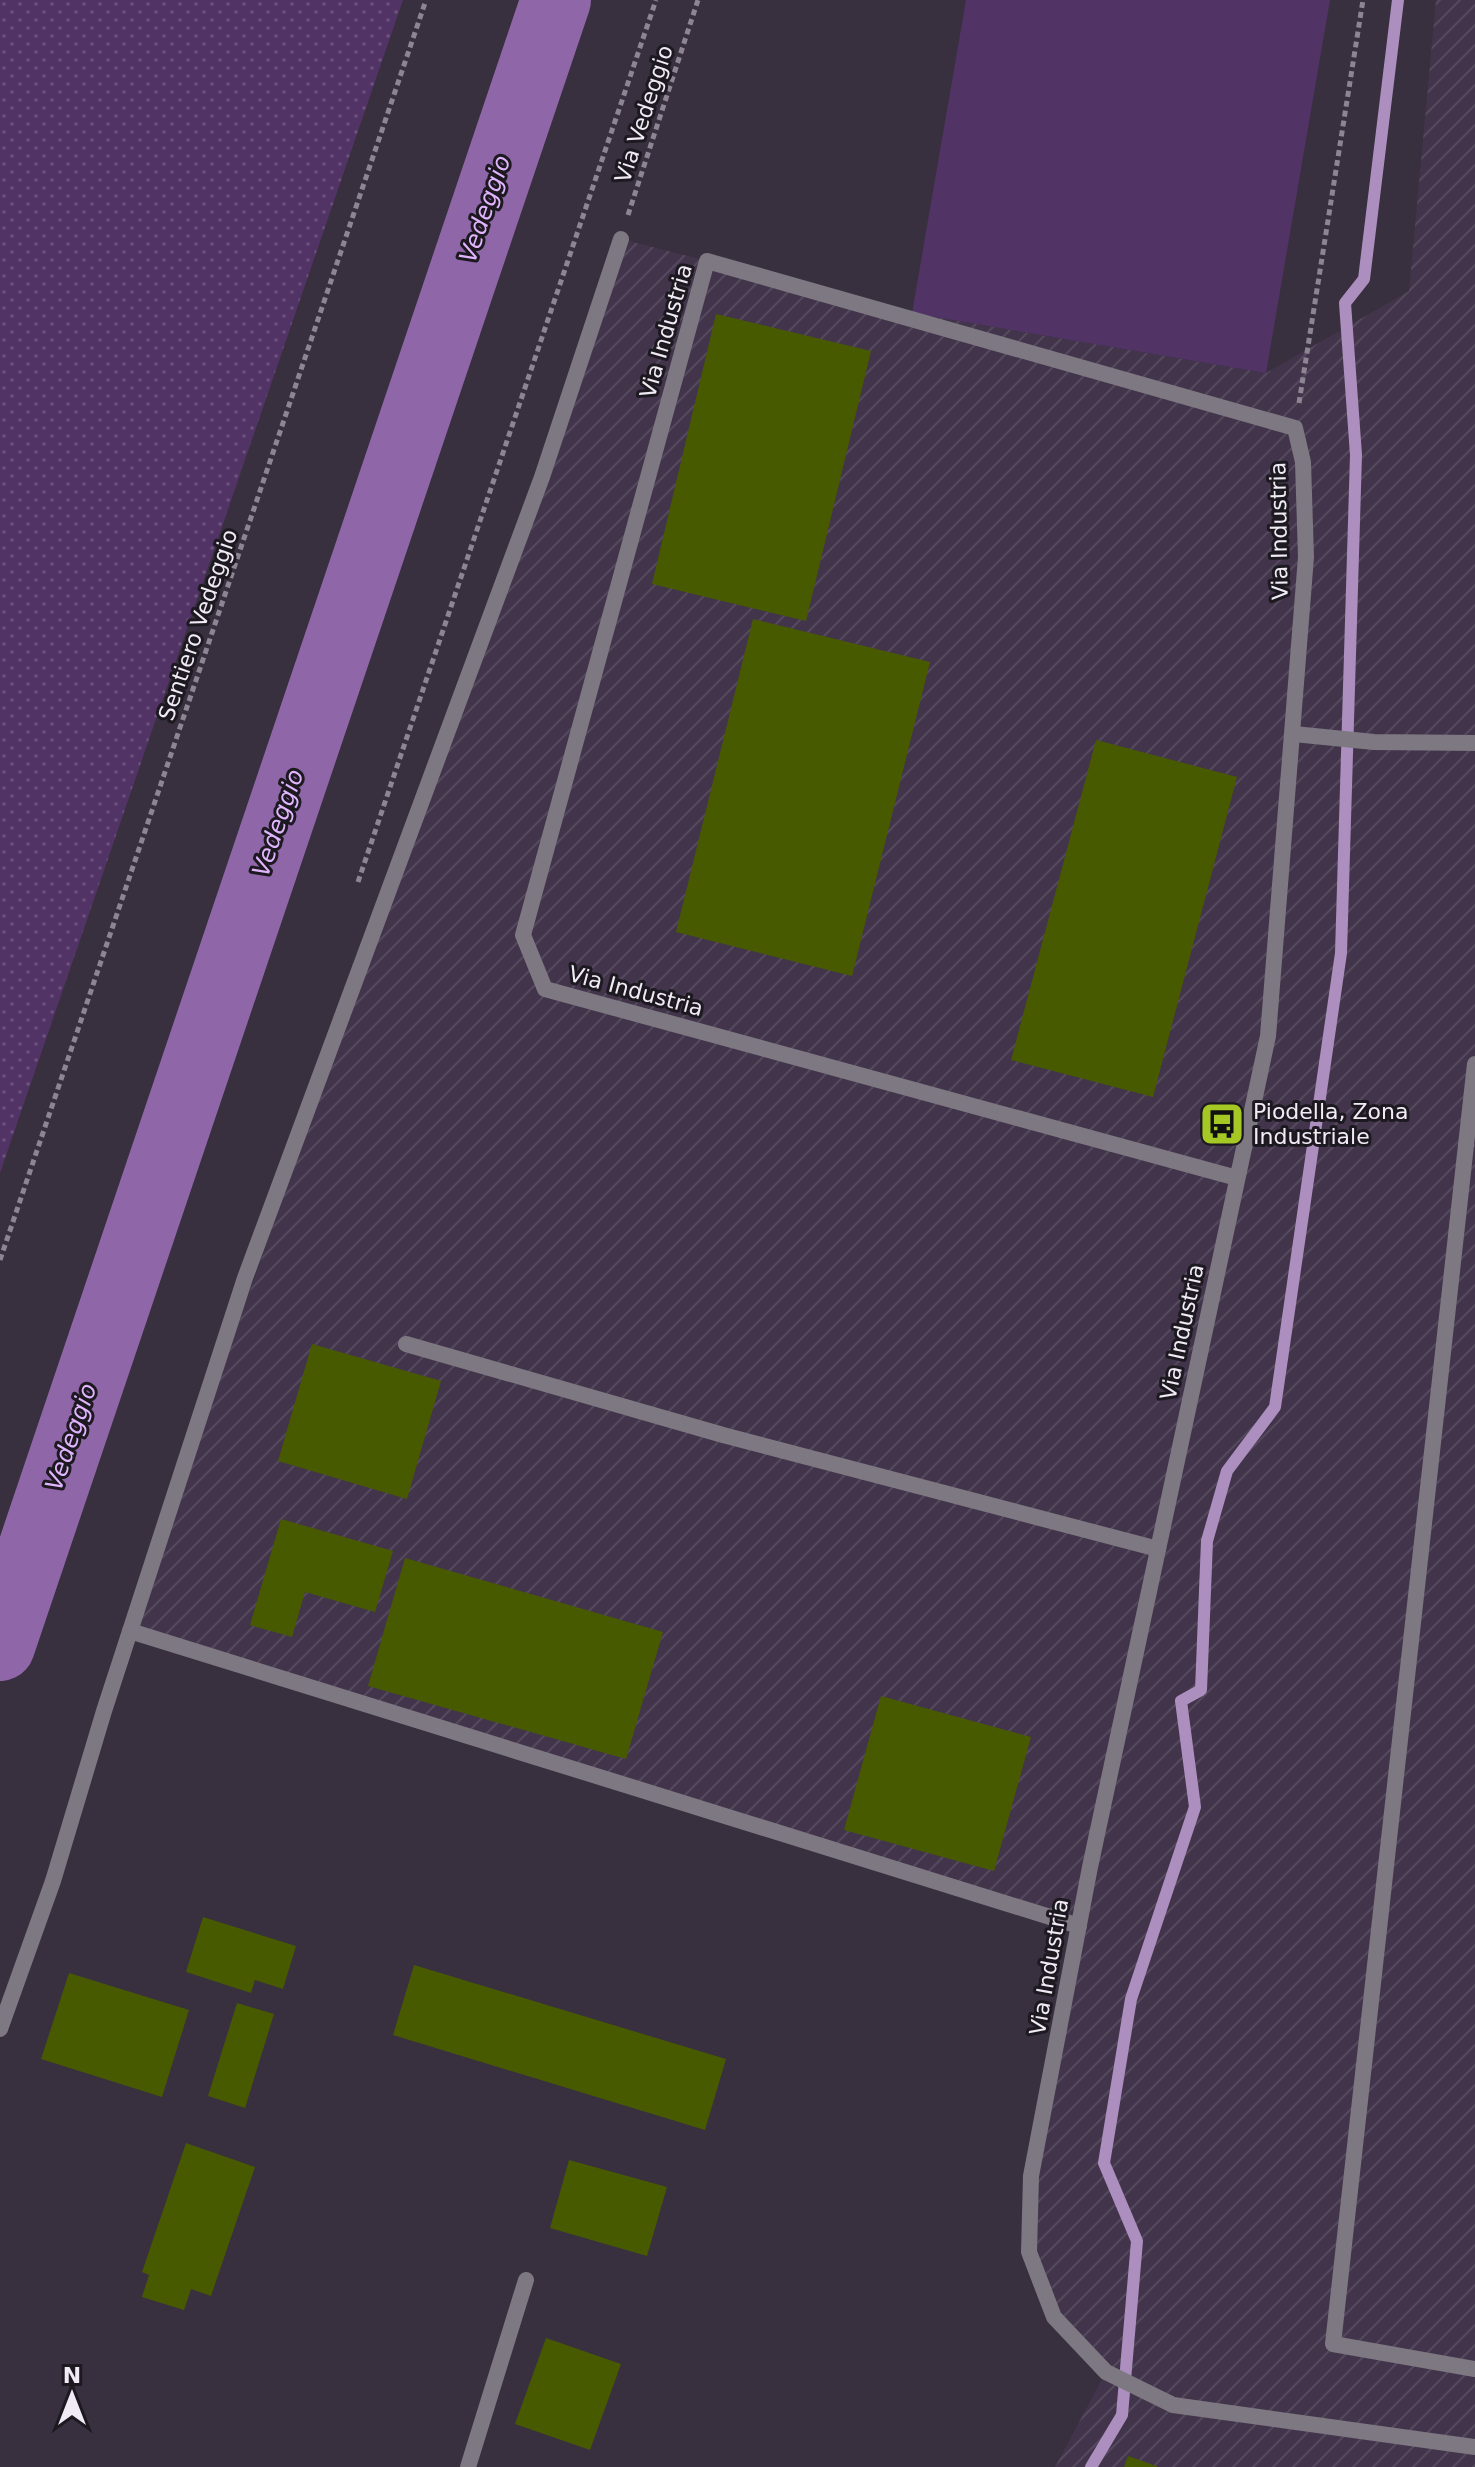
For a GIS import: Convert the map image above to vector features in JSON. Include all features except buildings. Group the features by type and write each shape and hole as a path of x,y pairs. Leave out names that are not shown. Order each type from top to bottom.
{"street":[{"path":"0,2029 53,1881 130,1631 245,1278 537,491 621,239"},
{"name":"Via Industria","path":"1237,1178 545,989 523,935 707,261 1295,428 1303,462 1306,557 1268,1036 1079,1926 1031,2176 1029,2252 1054,2317 1106,2372 1150,2396 1173,2405 1475,2447"},
{"path":"1294,734 1374,742 1475,743"},
{"path":"1475,1064 1333,2344 1475,2369"},
{"path":"406,1344 723,1435 1158,1549"},
{"path":"130,1631 1079,1926"},
{"path":"468,2467 526,2280"}],"path":[{"name":"Sentiero Vedeggio","path":"0,1260 426,0"},
{"name":"Via Vedeggio","path":"621,239 698,0"},
{"path":"1295,428 1363,0"}],"shaded area":[{"path":"0,0 403,0 0,1173"},
{"path":"966,0 1330,0 1266,373 912,313"},
{"path":"1436,0 1475,0 1475,2467 1055,2467 1106,2372 1054,2317 1029,2252 1031,2176 1078,1926 130,1631 621,239 912,313 1266,373 1409,291"}],"waterway":[{"name":"Vedeggio","path":"0,1646 556,0"},
{"path":"1091,2467 1122,2415 1137,2241 1104,2163 1131,1999 1195,1807 1181,1701 1201,1690 1207,1541 1227,1471 1275,1407 1341,953 1356,455 1345,303 1364,279 1398,0"}],"place":[{"name":"Piodella, Zona Industriale","path":"1222,1124"}]}
